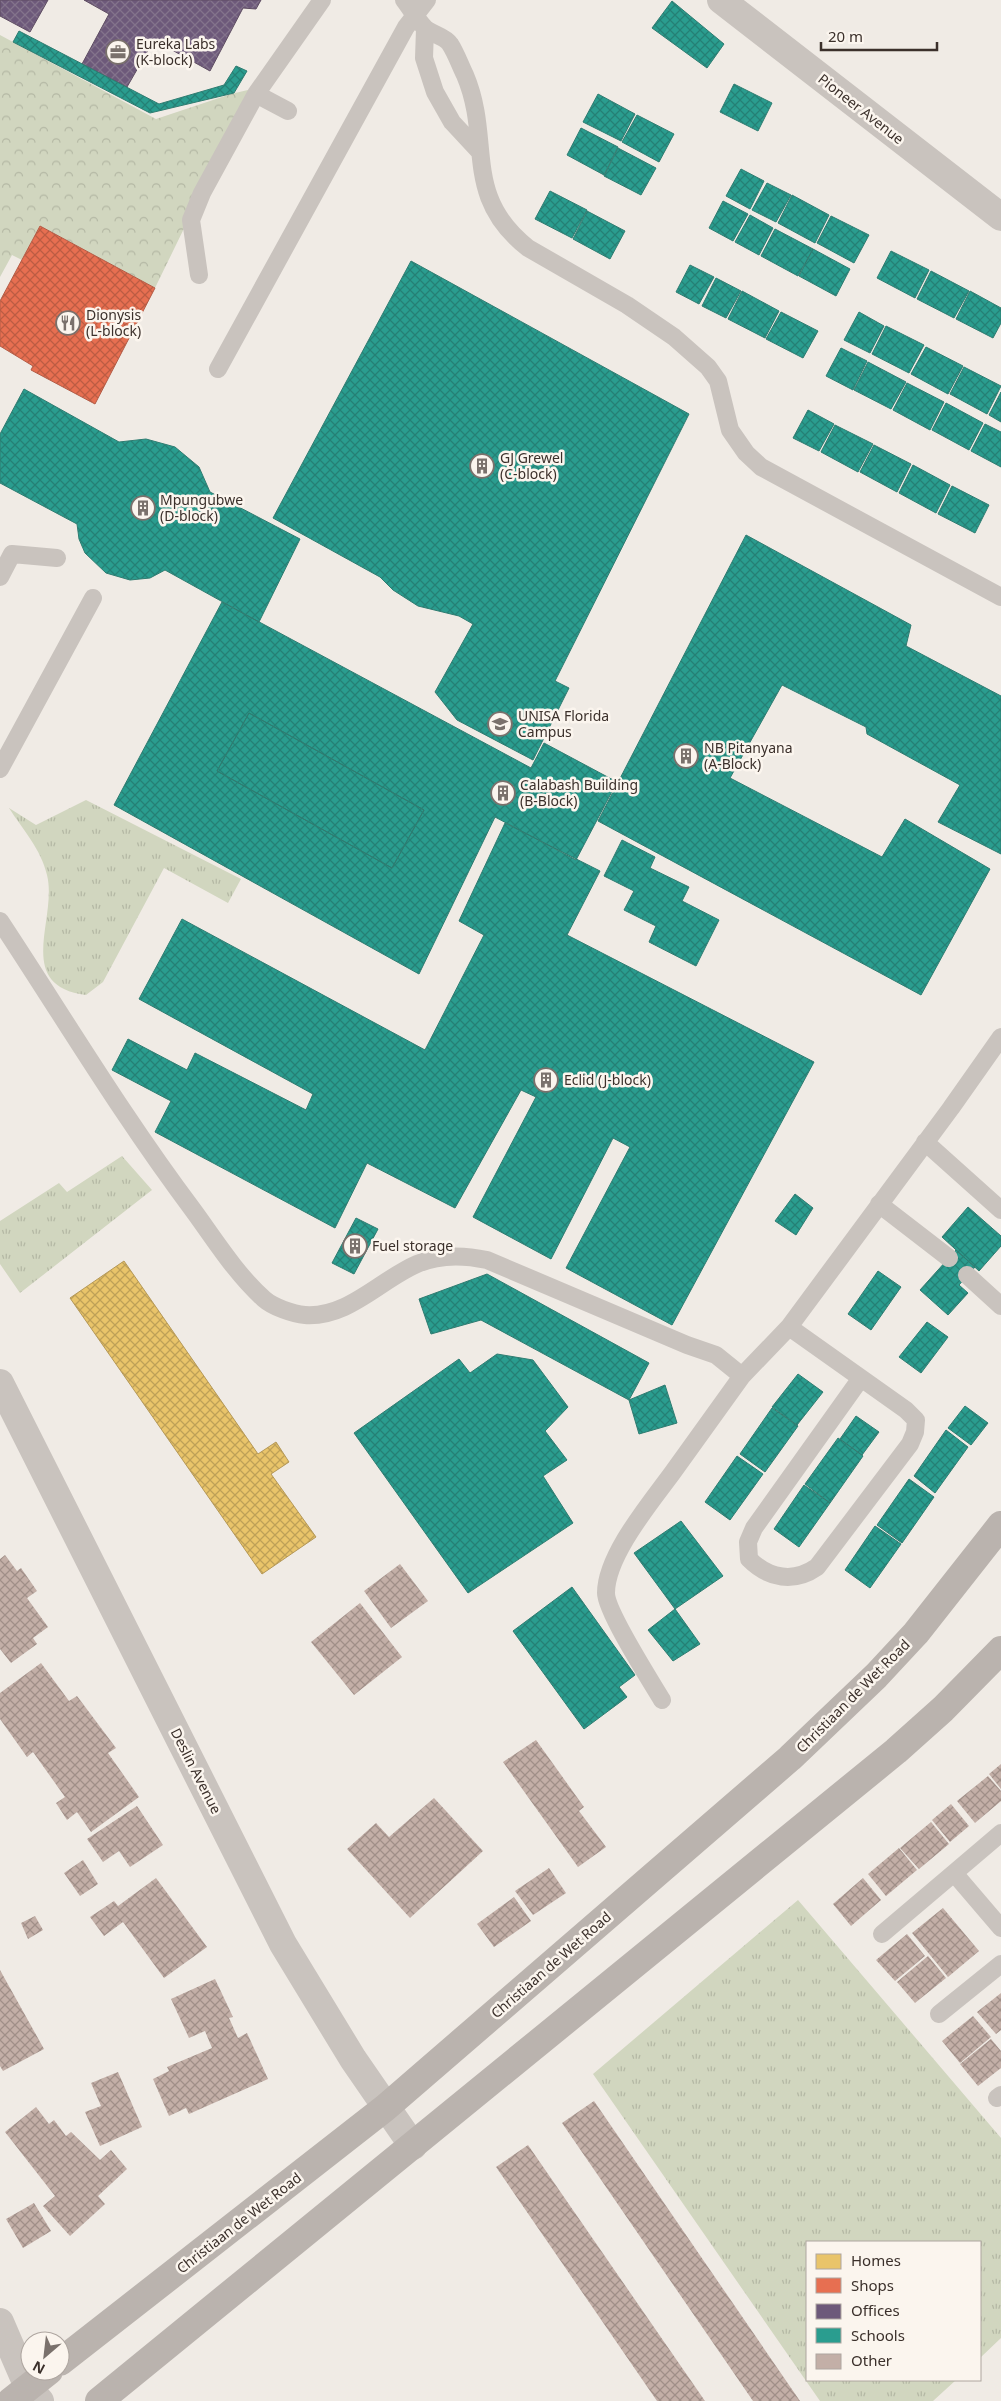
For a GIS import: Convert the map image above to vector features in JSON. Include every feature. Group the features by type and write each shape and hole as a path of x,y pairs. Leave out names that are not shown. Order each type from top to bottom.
{"main road":[{"name":"Christiaan de Wet Road","path":"70,2354 385,2108 790,1758 876,1676 916,1633 1001,1524"},
{"path":"100,2401 896,1751 943,1709 1001,1650"},
{"path":"26,2396 40,2381"}],"street":[{"name":"Pioneer Avenue","path":"721,0 1001,218"},
{"name":"Deslin Avenue","path":"1,1385 283,1944 319,2005 385,2108 413,2146"},
{"path":"0,2322 26,2396"}],"lane":[{"path":"199,275 191,220 202,193 256,94 322,0"},
{"path":"404,0 420,22 449,42 465,76 476,110 478,150 485,187 495,214 514,237 528,248 627,306 674,337 708,367 718,381 730,430 746,453 762,467 1001,597"},
{"path":"427,0 420,22 424,58 435,92 452,122 478,150"},
{"path":"218,369 406,27 420,22"},
{"path":"256,94 288,111"},
{"path":"0,577 12,554 57,558"},
{"path":"0,769 93,598"},
{"path":"3,931 169,1178 244,1278 265,1300 304,1315 326,1314 368,1294 417,1264 464,1255 488,1260 687,1345 716,1355 742,1376"},
{"path":"662,1700 610,1610 606,1593 618,1555 634,1526 742,1376 759,1356 774,1344 789,1327 1001,1038"},
{"path":"925,1142 1001,1210"},
{"path":"879,1204 949,1258"},
{"path":"967,1275 1001,1306"},
{"path":"789,1327 861,1378 906,1410 916,1420 915,1432 910,1444 817,1567 806,1575 795,1578 783,1578 769,1574 758,1568 749,1559 748,1542 754,1528 861,1378"},
{"path":"882,1934 1001,1833"},
{"path":"954,1874 1001,1928"},
{"path":"939,2014 1001,1964"}],"green space":[{"path":"0,35 156,119 252,89 155,288 40,226 22,260 12,255 0,277"},
{"path":"86,800 241,879 228,903 164,868 103,982 86,995 64,989 51,978 44,964 43,948 49,892 47,875 36,848 9,808 36,825"},
{"path":"122,1156 152,1190 20,1293 0,1264 0,1221 59,1183 67,1192"},
{"path":"798,1900 1001,2138 1001,2338 981,2357 981,2241 806,2241 806,2381 593,2074"},
{"path":"806,2381 955,2381 933,2401 820,2401"}],"building: Homes":[{"path":"124,1261 258,1454 276,1442 289,1462 271,1474 316,1537 262,1574 70,1298"}],"building: Shops":[{"name":"Dionysis (L-block)","path":"40,226 155,288 95,404 31,370 33,366 0,346 0,301"}],"building: Offices":[{"path":"0,0 48,0 30,32 0,16"},
{"name":"Eureka Labs (K-block)","path":"84,0 261,0 256,9 243,8 210,71 154,40 127,87 82,64 109,14"}],"building: Schools":[{"path":"672,1 724,44 707,68 652,28"},
{"path":"19,31 159,104 224,85 236,66 247,71 234,93 150,113 13,42"},
{"path":"734,84 772,103 758,131 720,112"},
{"path":"598,94 635,114 621,141 583,122"},
{"path":"637,115 674,134 659,162 622,142"},
{"path":"581,128 618,147 604,175 567,155"},
{"path":"618,148 656,168 641,195 604,176"},
{"path":"741,169 764,181 750,209 726,196"},
{"path":"767,183 791,195 776,222 752,210"},
{"path":"550,191 587,210 572,238 535,219"},
{"path":"792,195 829,215 815,243 778,223"},
{"path":"723,201 748,214 733,241 709,228"},
{"path":"587,211 625,231 610,259 573,239"},
{"path":"750,215 773,228 759,255 735,242"},
{"path":"831,216 869,235 854,263 817,243"},
{"path":"775,229 813,249 798,276 761,256"},
{"path":"813,249 850,269 836,296 799,276"},
{"path":"891,251 929,270 915,298 877,278"},
{"name":"GJ Grewel (C-block)","path":"411,261 689,414 555,681 569,688 533,760 457,720 435,692 473,624 459,616 418,606 393,590 380,577 273,518"},
{"path":"690,265 714,277 699,304 676,292"},
{"path":"931,271 969,291 954,318 917,299"},
{"path":"716,278 741,291 726,318 702,306"},
{"path":"742,291 779,311 765,338 728,319"},
{"path":"970,291 1001,308 1001,323 993,338 956,319"},
{"path":"781,312 818,331 803,358 766,339"},
{"path":"859,312 884,326 870,353 844,340"},
{"path":"886,326 924,345 909,373 872,354"},
{"path":"926,347 963,366 948,394 911,374"},
{"path":"841,348 867,361 853,390 826,376"},
{"path":"868,362 906,382 891,409 854,390"},
{"path":"964,367 1001,386 987,414 950,394"},
{"path":"907,383 944,402 930,430 893,410"},
{"name":"Mpungubwe (D-block)","path":"24,389 119,442 146,439 175,447 199,467 210,492 300,539 259,622 165,570 150,578 130,580 106,573 85,553 79,539 77,524 0,483 0,434"},
{"path":"1001,392 1001,422 989,415"},
{"path":"946,403 983,423 969,450 932,430"},
{"path":"808,410 834,424 819,451 793,438"},
{"path":"985,424 1001,432 1001,467 971,451"},
{"path":"835,425 873,444 858,472 821,452"},
{"path":"874,445 911,464 897,492 860,472"},
{"path":"913,465 950,485 936,513 899,493"},
{"path":"952,486 989,505 975,533 938,514"},
{"name":"NB Pitanyana (A-Block)","path":"746,535 911,625 906,646 1001,696 1001,854 938,822 960,785 867,734 866,727 782,685 730,778 882,857 905,819 990,869 921,995 598,821"},
{"name":"Calabash Building (B-Block)","path":"222,602 531,768 544,743 617,782 576,860 495,817 419,974 114,805","holes":["249,713 424,810 392,868 217,771"]},
{"path":"249,713 424,810 392,868 217,771"},
{"name":"Eclid (J-block)","path":"505,823 600,871 567,935 814,1062 672,1325 566,1268 630,1147 613,1138 551,1259 473,1217 536,1097 521,1090 455,1208 367,1163 335,1228 155,1132 171,1101 112,1070 128,1039 187,1070 195,1053 306,1110 313,1094 139,999 182,919 425,1050 484,935 459,921"},
{"path":"622,840 655,857 650,868 689,887 682,901 719,920 696,966 649,942 656,926 624,910 634,891 604,876"},
{"path":"795,1194 813,1208 796,1235 775,1221"},
{"path":"968,1207 1001,1236 1001,1246 979,1271 942,1237"},
{"name":"Fuel storage","path":"356,1218 378,1229 354,1274 332,1263"},
{"path":"956,1250 975,1267 959,1285 968,1293 948,1315 920,1290"},
{"path":"878,1271 901,1287 871,1330 848,1314"},
{"path":"487,1274 649,1363 629,1400 481,1320 431,1334 419,1299"},
{"path":"927,1322 948,1337 921,1373 899,1357"},
{"path":"497,1354 533,1360 568,1407 545,1431 567,1460 543,1476 573,1523 468,1593 354,1433 459,1359 470,1373"},
{"path":"798,1374 823,1392 797,1425 772,1407"},
{"path":"665,1385 677,1423 639,1434 629,1400"},
{"path":"965,1406 988,1423 971,1445 948,1428"},
{"path":"772,1408 798,1426 765,1472 740,1454"},
{"path":"856,1416 879,1432 862,1455 840,1439"},
{"path":"946,1430 968,1447 935,1493 914,1476"},
{"path":"838,1438 863,1456 830,1503 805,1484"},
{"path":"737,1456 763,1474 730,1520 705,1502"},
{"path":"909,1479 934,1497 902,1543 877,1525"},
{"path":"804,1485 830,1503 799,1547 774,1529"},
{"path":"681,1521 723,1576 675,1609 634,1553"},
{"path":"875,1526 901,1544 870,1588 845,1570"},
{"path":"572,1587 635,1675 619,1687 627,1697 584,1729 513,1631"},
{"path":"675,1609 700,1644 673,1661 648,1630"}],"building: Other":[{"path":"5,1555 17,1571 21,1568 37,1591 27,1598 48,1627 33,1638 37,1644 11,1663 0,1649 0,1559"},
{"path":"400,1564 428,1601 391,1628 364,1591"},
{"path":"360,1603 402,1657 354,1695 311,1642"},
{"path":"41,1663 69,1701 77,1696 116,1748 108,1753 139,1797 91,1832 77,1812 67,1820 56,1803 65,1797 33,1752 27,1757 0,1719 0,1693"},
{"path":"536,1740 584,1807 579,1811 606,1847 578,1867 503,1762"},
{"path":"1001,1764 1001,1789 989,1774"},
{"path":"988,1776 1001,1791 1001,1801 975,1823 957,1801"},
{"path":"434,1798 483,1851 410,1918 347,1849 376,1823 389,1837"},
{"path":"951,1804 969,1826 950,1842 932,1820"},
{"path":"137,1806 163,1845 130,1867 119,1851 103,1862 87,1839"},
{"path":"931,1822 949,1844 919,1869 900,1848"},
{"path":"899,1848 917,1870 886,1896 868,1874"},
{"path":"83,1860 98,1884 80,1896 64,1873"},
{"path":"549,1868 566,1893 533,1915 515,1891"},
{"path":"156,1878 207,1947 164,1978 123,1922 104,1936 90,1917 114,1901 118,1906"},
{"path":"863,1878 881,1900 851,1926 833,1904"},
{"path":"514,1897 531,1921 494,1947 477,1924"},
{"path":"943,1908 979,1951 948,1977 912,1933"},
{"path":"35,1916 43,1930 28,1939 21,1923"},
{"path":"907,1934 925,1956 895,1981 876,1960"},
{"path":"928,1956 946,1978 915,2003 897,1982"},
{"path":"0,1970 44,2049 3,2071 0,2066"},
{"path":"215,1979 233,2017 229,2018 238,2038 247,2033 268,2079 189,2114 186,2108 169,2116 153,2079 169,2071 167,2067 212,2048 205,2031 189,2038 171,1999"},
{"path":"1001,1993 1001,2030 996,2034 977,2012"},
{"path":"973,2016 991,2037 960,2063 942,2041"},
{"path":"991,2039 1001,2051 1001,2068 978,2086 960,2064"},
{"path":"118,2072 142,2127 100,2146 85,2112 101,2106 91,2083"},
{"path":"594,2101 800,2401 753,2401 562,2123"},
{"path":"36,2107 49,2124 54,2120 66,2136 71,2132 100,2160 111,2150 127,2169 98,2196 105,2204 70,2236 43,2206 55,2196 5,2132"},
{"path":"528,2145 705,2401 657,2401 496,2167"},
{"path":"34,2203 51,2231 23,2248 6,2219"}],"place":[{"name":"Eureka Labs (K-block)","path":"118,52"},
{"name":"Dionysis (L-block)","path":"68,323"},
{"name":"GJ Grewel (C-block)","path":"482,466"},
{"name":"Mpungubwe (D-block)","path":"143,508"},
{"name":"UNISA Florida Campus","path":"500,724"},
{"name":"NB Pitanyana (A-Block)","path":"686,756"},
{"name":"Calabash Building (B-Block)","path":"503,793"},
{"name":"Eclid (J-block)","path":"546,1080"},
{"name":"Fuel storage","path":"355,1246"}]}
